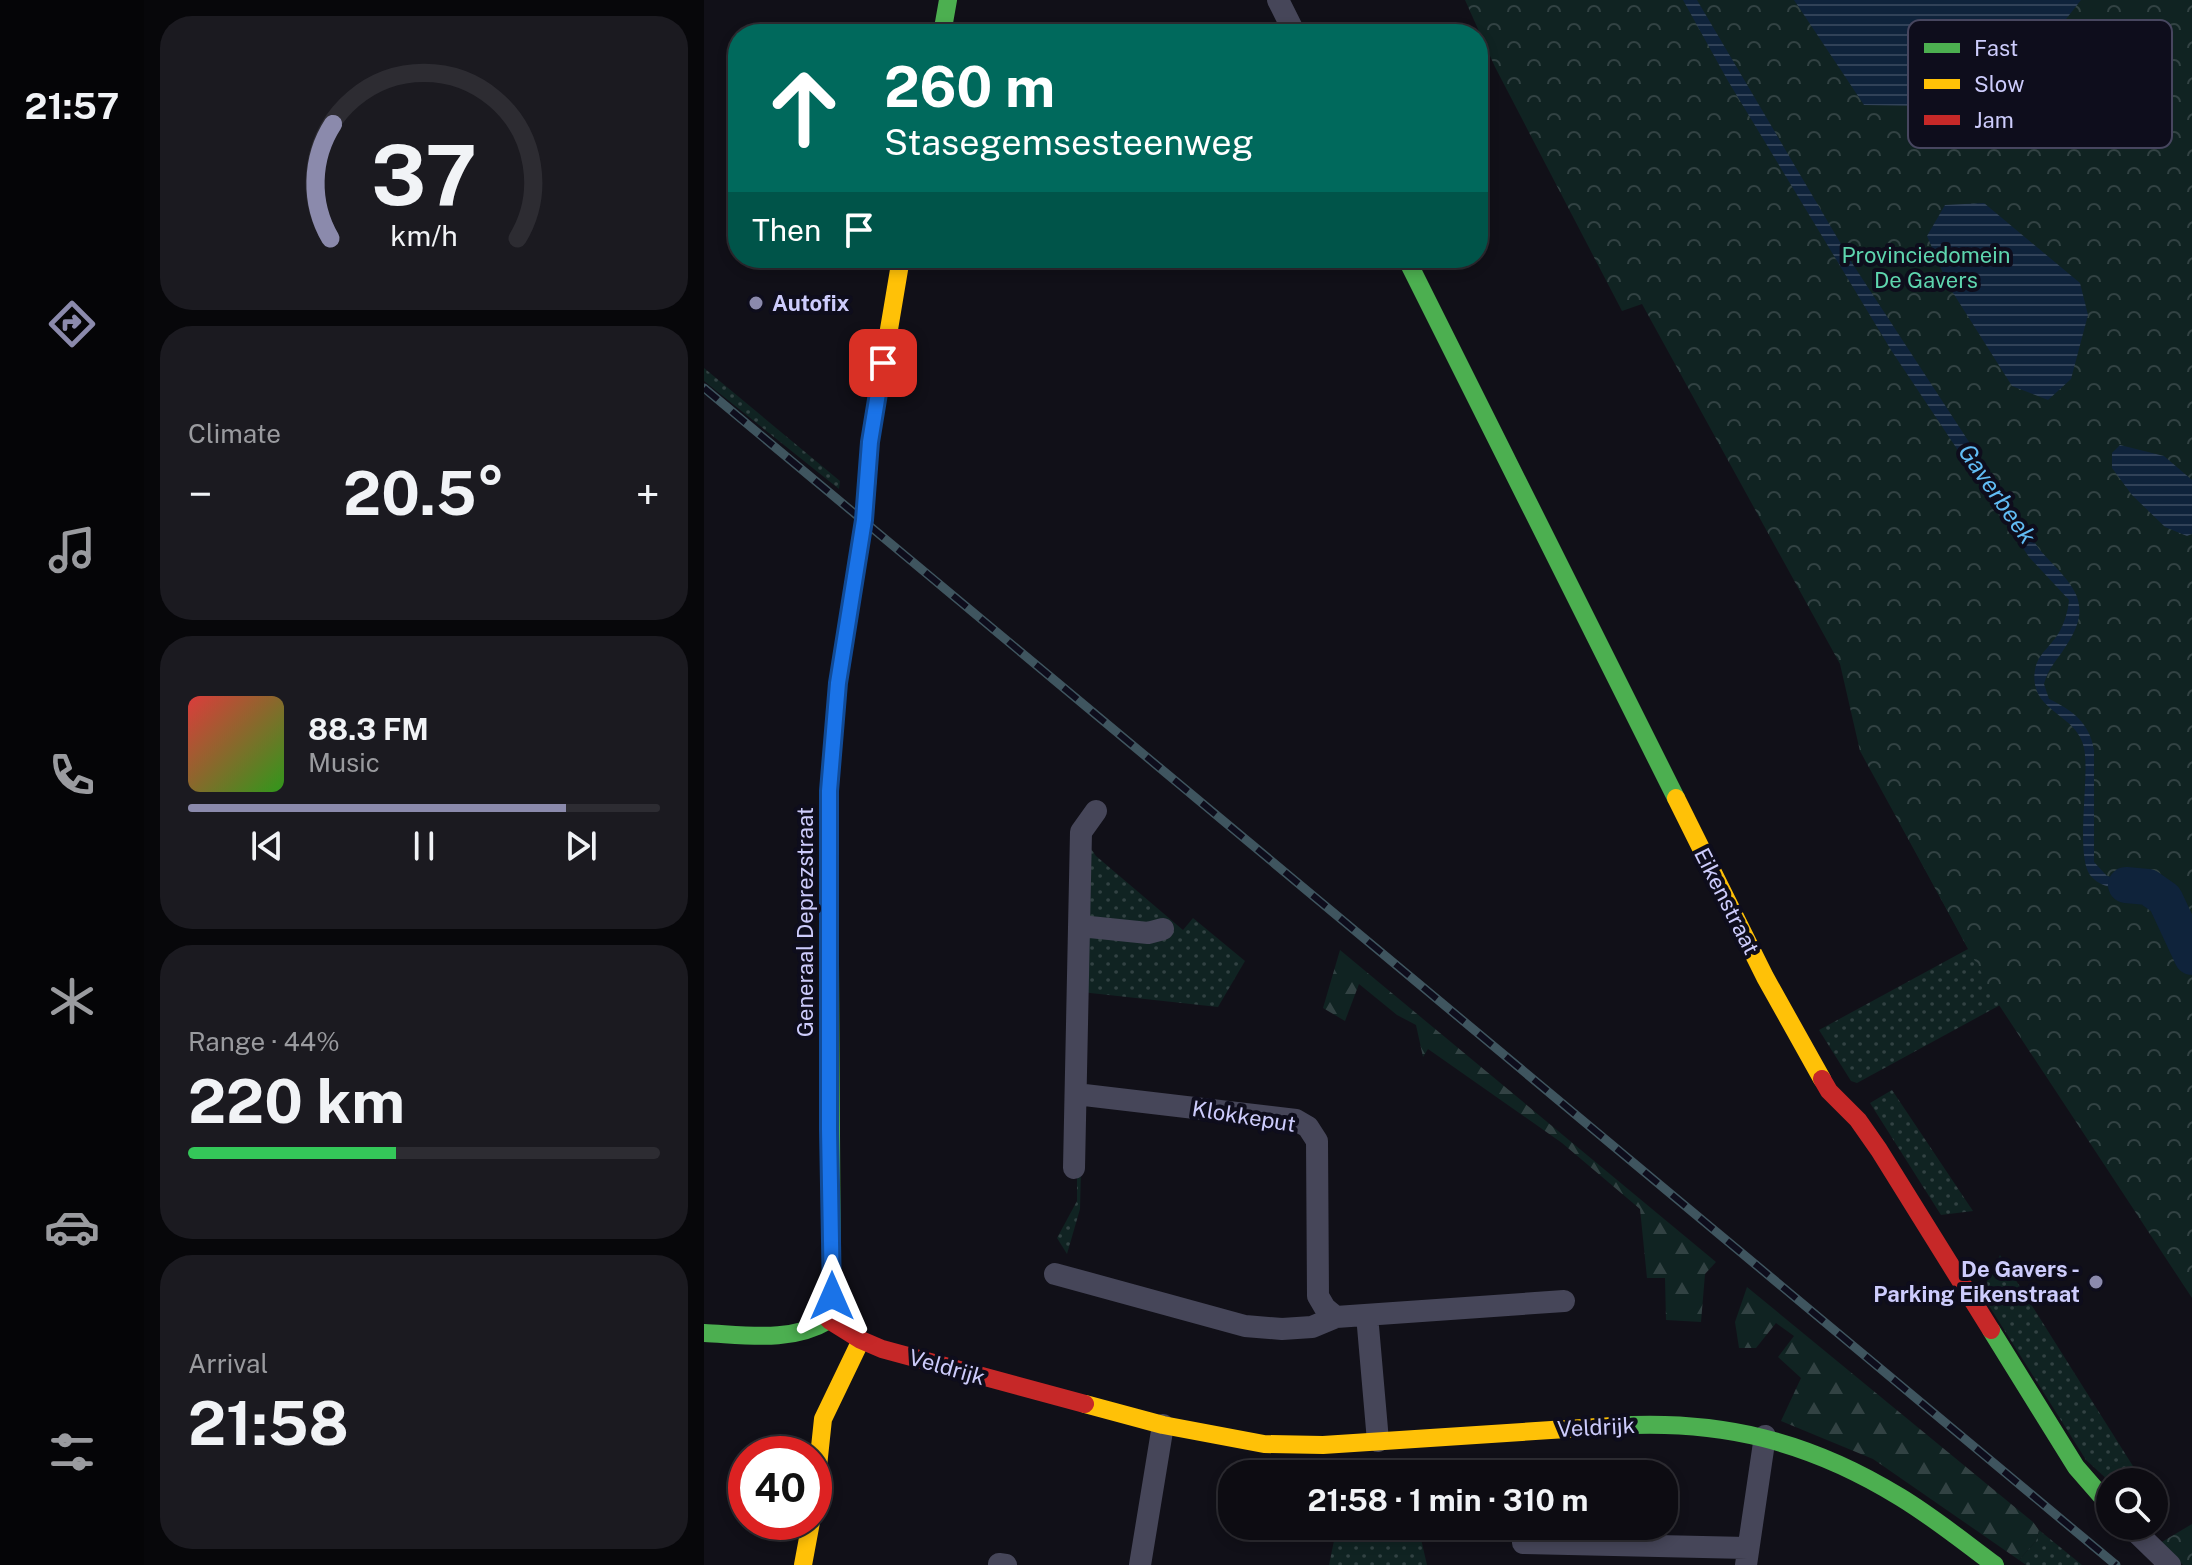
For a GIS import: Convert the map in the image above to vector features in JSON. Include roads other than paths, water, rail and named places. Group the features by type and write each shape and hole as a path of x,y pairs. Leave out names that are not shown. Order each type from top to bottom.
{"street":[{"path":"944,24 948,0"},
{"path":"1278,0 1290,24"},
{"name":"Generaal Deprezstraat","path":"829,1320 832,1272 829,791 838,683 863,526 870,442 899,268"},
{"name":"Eikenstraat","path":"1411,268 1765,977 1829,1091 1858,1120 1879,1150 2076,1467 2096,1490"},
{"path":"1074,1168 1081,832 1096,811"},
{"path":"1080,926 1148,933 1163,929"},
{"name":"Klokkeput","path":"1076,1094 1296,1120 1308,1127 1317,1141 1318,1296 1325,1308 1336,1317"},
{"path":"1055,1274 1245,1326 1282,1329 1312,1327 1336,1317 1564,1301"},
{"path":"1367,1315 1378,1441"},
{"path":"704,1333 802,1334 819,1328 829,1320"},
{"name":"Veldrijk","path":"829,1320 882,1349 980,1377 1163,1425 1264,1444 1323,1445 1639,1424 1717,1427 1765,1436 1822,1455 1900,1497 1995,1565"},
{"path":"821,1436 823,1419 861,1340"},
{"path":"1140,1565 1163,1425"},
{"path":"1523,1543 1746,1557 1765,1436"},
{"path":"803,1565 808,1540"},
{"path":"2144,1540 2170,1565"},
{"path":"999,1564 1006,1565"}],"water":[{"path":"1683,0 1697,0 1854,266 2039,549 2075,593 2079,616 2075,630 2044,684 2049,699 2079,718 2092,741 2094,862 2107,876 2152,884 2174,900 2160,907 2143,895 2105,885 2090,875 2083,833 2084,748 2080,736 2046,704 2035,684 2036,665 2060,630 2069,600 2029,557 1891,350 1728,81"},
{"path":"1794,0 2081,0 2065,20 1908,20 1908,106 1864,105"},
{"path":"1984,203 2080,283 2088,315 2071,379 2048,400 2012,386 1948,285 1927,236 1945,205"},
{"path":"2120,445 2164,456 2192,480 2192,534 2187,536 2165,527 2132,495 2112,468 2112,453"},
{"path":"2180,919 2192,948 2192,969 2170,926"}],"waterway":[{"name":"Gaverbeek","path":"2126,885 2148,887 2165,899 2192,957"}],"railway":[{"path":"704,388 2116,1565"}],"place":[{"name":"Autofix","path":"756,303"},
{"name":"De Gavers - Parking Eikenstraat","path":"2096,1282"}],"park label":[{"name":"Provinciedomein De Gavers","path":"1926,268"}]}
